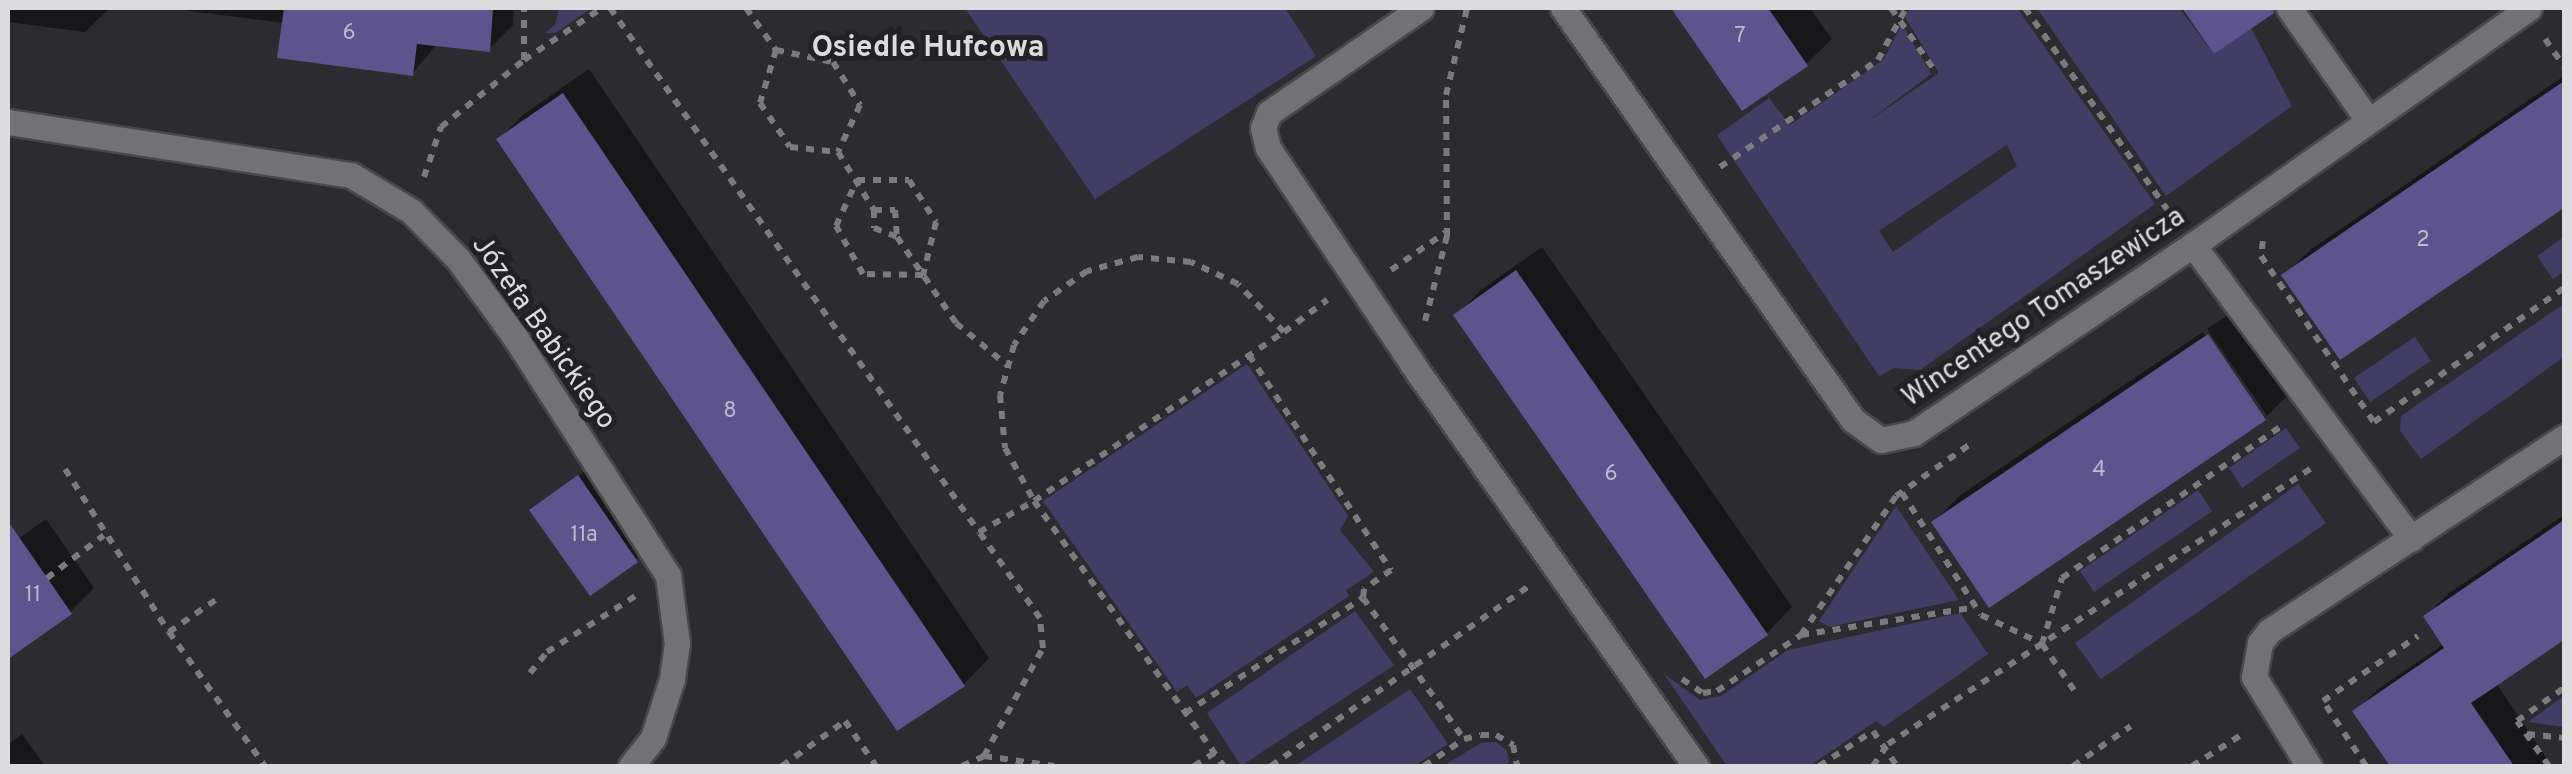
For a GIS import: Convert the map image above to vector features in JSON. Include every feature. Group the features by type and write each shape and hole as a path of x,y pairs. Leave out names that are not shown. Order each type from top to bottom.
{"street":[{"path":"1421,8 1268,114 1263,128 1268,148 1413,365 1696,766"},
{"name":"Wincentego Tomaszewicza","path":"1563,8 1852,420 1881,440 1914,433 2192,245 2528,8"},
{"path":"2288,8 2368,120"},
{"name":"Józefa Babickiego","path":"8,122 351,174 412,211 458,259 508,327 668,574 677,643 672,679 654,738 631,766"},
{"path":"2192,245 2411,539"},
{"path":"2309,766 2254,677 2260,643 2269,631 2564,436"}],"path":[{"path":"524,8 524,60"},
{"path":"412,211 440,128 524,60 602,8"},
{"path":"610,8 1040,618 1043,648 984,756"},
{"path":"746,8 776,50 833,62 860,105 838,152"},
{"path":"1413,365 1447,236 1446,95 1468,8"},
{"path":"1891,8 1937,74"},
{"path":"1690,187 1878,60 1906,8"},
{"path":"2025,8 2192,245"},
{"path":"2530,52 2556,34"},
{"path":"776,50 760,103 790,147 838,152 874,210 874,228 897,237"},
{"path":"858,180 836,226 863,274 923,275"},
{"path":"858,180 909,180 936,222 923,275"},
{"path":"874,210 895,210 897,237 956,323 1008,366"},
{"path":"2212,271 2264,235 2261,256 2374,422 2564,288"},
{"path":"979,532 1034,500 1284,332 1238,284 1190,262 1138,257 1087,271 1044,301 1014,344 1000,395 1005,448 1034,500 1224,766"},
{"path":"1248,355 1391,570 1364,589 1363,598 1464,739"},
{"path":"2042,644 2062,578 2311,405"},
{"path":"1670,670 1702,693 1717,691 1800,636 1902,492 1983,435"},
{"path":"1873,766 1885,749 2320,463"},
{"path":"64,469 169,632 265,766"},
{"path":"1902,492 1981,615 2042,644 2074,690"},
{"path":"47,578 104,535"},
{"path":"1271,766 1555,568"},
{"path":"530,673 548,652 668,574"},
{"path":"169,632 220,597"},
{"path":"1185,712 1363,598"},
{"path":"1800,636 1975,606"},
{"path":"2366,766 2323,701 2418,636"},
{"path":"2549,766 2517,721 2564,688"},
{"path":"782,766 846,721 876,766"},
{"path":"2072,766 2130,726"},
{"path":"1819,766 1872,731 1897,766"},
{"path":"2526,734 2564,738"},
{"path":"1424,766 1464,739 1496,735 1513,745 1516,766"},
{"path":"1194,766 1214,754"},
{"path":"962,766 984,756 1054,766"}],"shaded area":[{"path":"559,8 592,8 555,33 545,33 555,25"},
{"path":"965,8 1285,8 1316,56 1095,199"},
{"path":"1910,8 2017,8 2155,204 1920,370 1894,368 1879,376 1717,135 1769,98 1790,125 1883,60 1902,24 1931,74 1867,122 1939,73 1905,17","holes":["2007,145 2017,166 1893,252 1879,231"]},
{"path":"2037,8 2179,8 2214,54 2251,28 2292,106 2166,196"},
{"path":"2564,237 2564,271 2553,279 2537,256"},
{"path":"2564,304 2564,357 2421,459 2400,431 2401,416"},
{"path":"2415,337 2431,361 2370,402 2354,378"},
{"path":"1247,364 1348,516 1340,530 1374,572 1346,590 1349,596 1196,698 1187,685 1177,692 1043,501"},
{"path":"2286,428 2300,448 2242,488 2229,468"},
{"path":"2298,484 2326,523 2101,679 2075,643"},
{"path":"2198,490 2212,511 2094,592 2080,571"},
{"path":"1896,506 1959,600 1829,627 1819,621"},
{"path":"1355,611 1394,665 1241,766 1207,713"},
{"path":"1960,613 1988,654 1884,727 1876,721 1809,766 1727,766 1664,674 1700,700 1721,696 1788,650"},
{"path":"1410,689 1448,744 1414,766 1295,766"},
{"path":"2564,696 2564,727 2528,722"},
{"path":"1496,742 1507,751 1509,762 1505,766 1443,766 1481,743"}],"building":[{"path":"284,8 493,8 490,52 417,44 413,76 277,58"},
{"path":"1671,8 1768,8 1808,66 1742,111"},
{"path":"2182,8 2273,8 2274,13 2214,54"},
{"path":"2564,81 2564,208 2340,360 2281,275"},
{"path":"563,93 965,686 897,731 496,139"},
{"path":"1516,270 1768,635 1705,679 1453,315"},
{"path":"2208,334 2266,420 1989,608 1931,522"},
{"path":"578,475 638,562 590,596 529,510"},
{"path":"2564,520 2564,640 2471,703 2514,766 2390,766 2352,711 2444,648 2423,616"},
{"path":"8,521 72,614 8,659"}],"district":[{"name":"Osiedle Hufcowa","path":"928,49"}]}
